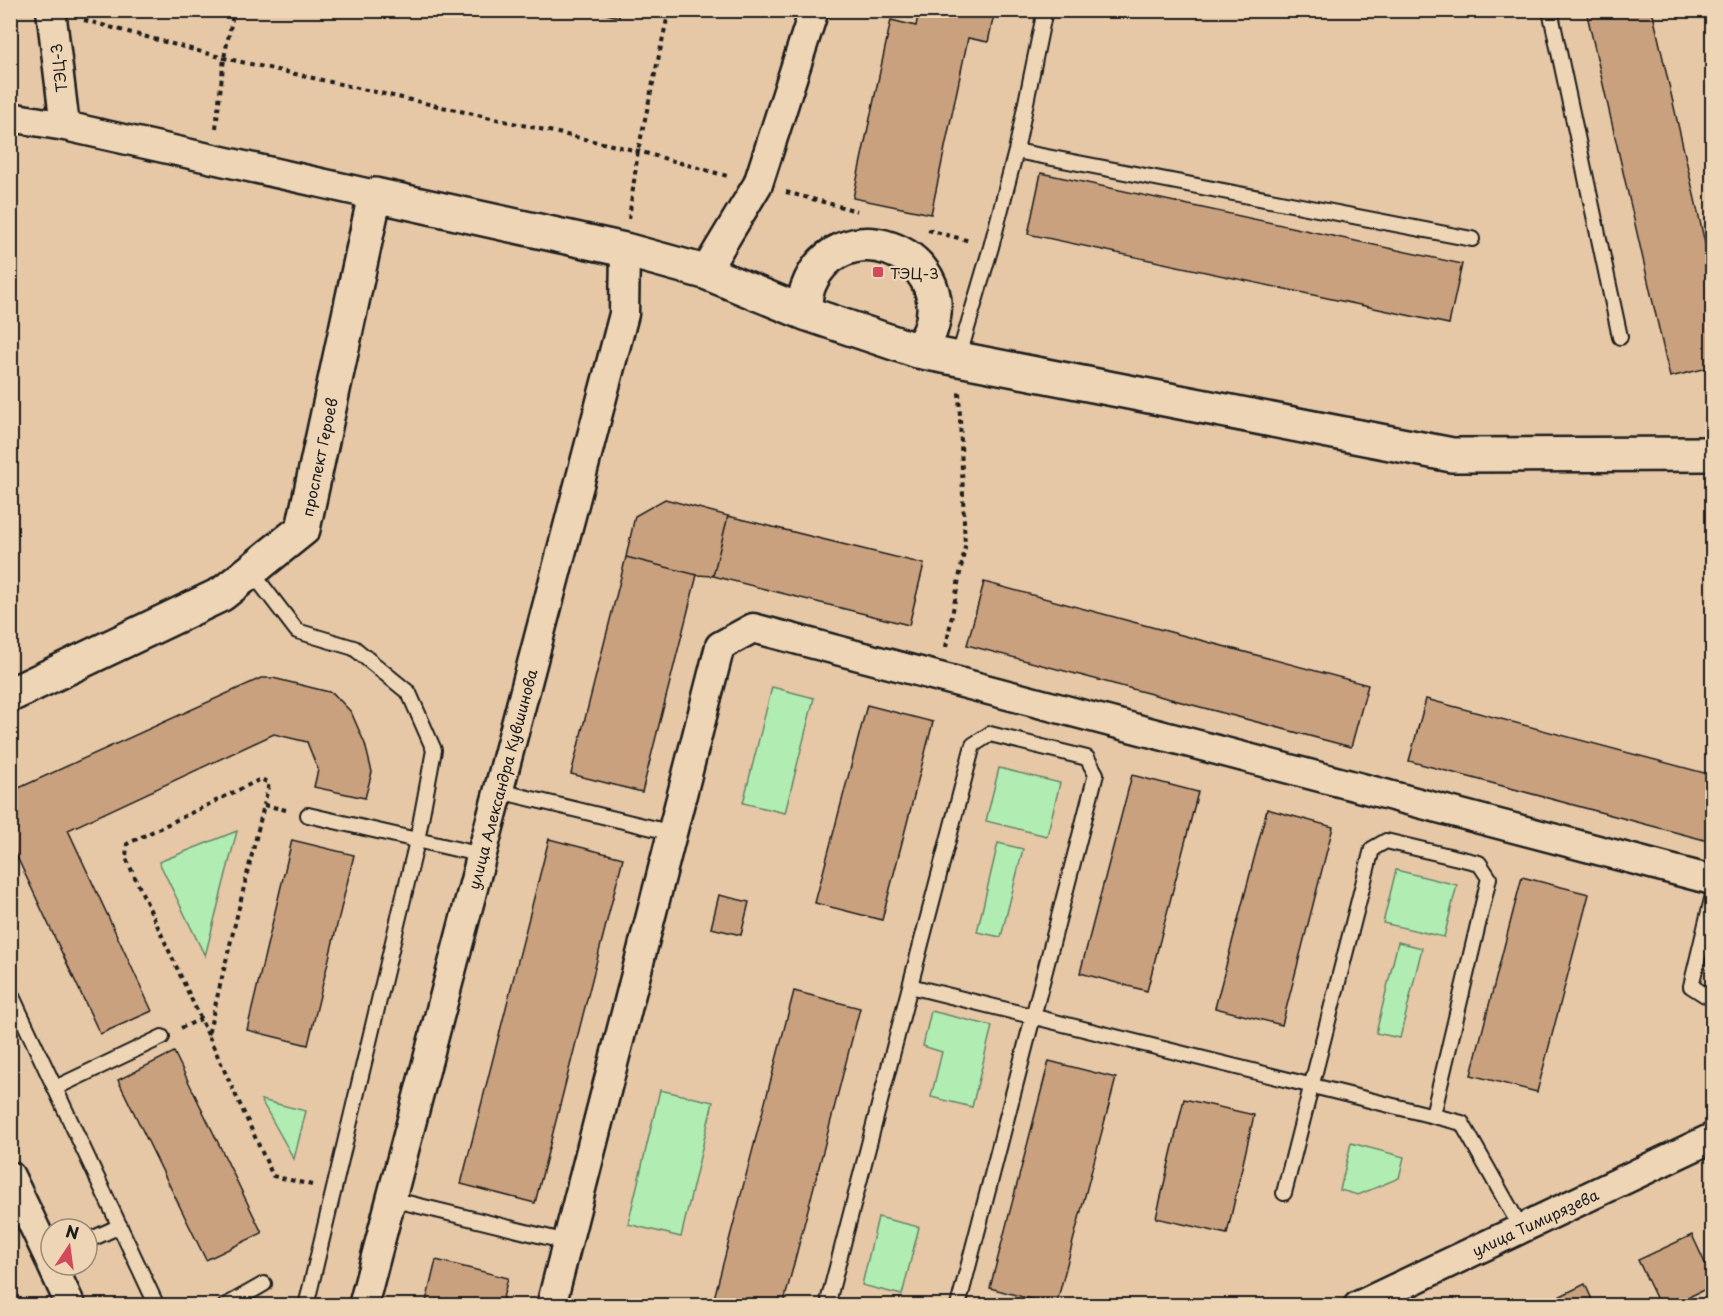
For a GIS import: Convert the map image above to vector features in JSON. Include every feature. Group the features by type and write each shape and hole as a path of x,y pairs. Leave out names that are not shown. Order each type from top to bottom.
{"street":[{"path":"705,272 758,184 814,10"},
{"name":"ТЭЦ-3","path":"51,11 65,126"},
{"path":"10,117 65,126 626,250 705,272 805,313 918,351 958,359 1452,455 1713,454"},
{"name":"проспект Героев","path":"10,695 222,594 303,529 375,195"},
{"path":"805,313 807,292 815,273 829,258 847,248 867,244 887,246 906,256 921,270 930,288 934,310 930,332 918,351"},
{"name":"улица Александра Кувшинова","path":"363,1305 624,314 626,250"},
{"path":"551,1305 720,646 753,627 1713,880"},
{"name":"улица Тимирязева","path":"1358,1305 1713,1138"},
{"path":"10,1176 39,1236"},
{"path":"58,1277 71,1305"}],"lane":[{"path":"958,359 1016,151 1045,10"},
{"path":"1550,10 1620,337"},
{"path":"1016,151 1472,239"},
{"path":"250,571 297,631 354,648 409,693 434,750 417,841 306,1305"},
{"path":"833,1305 829,1298 973,745 990,734 1087,758 1096,774 958,1305"},
{"path":"499,791 672,833"},
{"path":"308,815 482,855"},
{"path":"1284,1193 1372,849 1386,841 1479,863 1489,878 1433,1115"},
{"path":"1713,899 1691,986 1705,995 1713,993"},
{"path":"910,986 1462,1123 1521,1228"},
{"path":"10,992 157,1305"},
{"path":"56,1088 162,1037"},
{"path":"391,1199 567,1242"},
{"path":"99,1236 120,1226"},
{"path":"225,1305 264,1284"}],"path":[{"path":"212,159 224,58 234,10"},
{"path":"626,250 638,151 669,10"},
{"path":"51,11 224,58 638,151 858,211"},
{"path":"924,229 991,247"},
{"path":"940,677 965,547 958,359"},
{"path":"208,1035 269,783 261,779 127,844 126,858 273,1176 333,1191"},
{"path":"264,805 308,815"}],"green space":[{"path":"772,687 814,698 785,813 743,803"},
{"path":"999,768 1060,783 1047,836 986,821"},
{"path":"237,831 205,956 159,862"},
{"path":"998,843 1023,849 1001,937 977,932"},
{"path":"1396,870 1457,885 1444,937 1383,923"},
{"path":"1398,942 1422,948 1400,1038 1376,1033"},
{"path":"931,1011 992,1026 972,1107 931,1097 942,1052 923,1046"},
{"path":"660,1090 713,1102 681,1237 628,1224"},
{"path":"261,1100 306,1111 294,1159"},
{"path":"1351,1143 1404,1157 1399,1178 1358,1195 1340,1190"},
{"path":"878,1217 919,1227 902,1295 862,1285"}],"building":[{"path":"589,10 621,10 619,17"},
{"path":"919,10 995,10 988,42 968,38 931,214 853,198 891,20 916,26"},
{"path":"1586,10 1652,10 1712,274 1712,367 1670,377"},
{"path":"1041,173 1462,264 1449,324 1028,234"},
{"path":"665,499 728,516 713,576 697,575 626,557 635,516"},
{"path":"728,516 924,564 909,625 713,576"},
{"path":"626,557 697,575 642,792 571,774"},
{"path":"984,582 1368,685 1351,747 967,645"},
{"path":"261,678 273,678 333,693 351,712 365,744 372,772 365,798 314,787 318,770 307,742 274,734 68,830 152,1011 100,1034 10,842 10,792"},
{"path":"1426,699 1712,775 1712,842 1409,761"},
{"path":"867,705 933,722 882,920 815,903"},
{"path":"1132,775 1198,792 1147,991 1080,973"},
{"path":"1267,809 1333,827 1282,1025 1215,1008"},
{"path":"549,839 623,858 535,1203 461,1184"},
{"path":"292,840 354,855 308,1045 247,1030"},
{"path":"1522,877 1589,894 1537,1092 1471,1075"},
{"path":"719,895 749,902 741,935 711,928"},
{"path":"794,991 860,1008 783,1306 712,1306"},
{"path":"174,1052 262,1233 206,1260 118,1080"},
{"path":"1049,1061 1116,1078 1056,1306 990,1288"},
{"path":"1184,1099 1254,1115 1227,1234 1156,1218"},
{"path":"1692,1235 1712,1278 1712,1286 1670,1306 1660,1306 1638,1260"},
{"path":"436,1260 508,1278 501,1306 425,1306"},
{"path":"1585,1284 1595,1306 1540,1306"}],"place":[{"name":"ТЭЦ-3","path":"878,272"}]}
